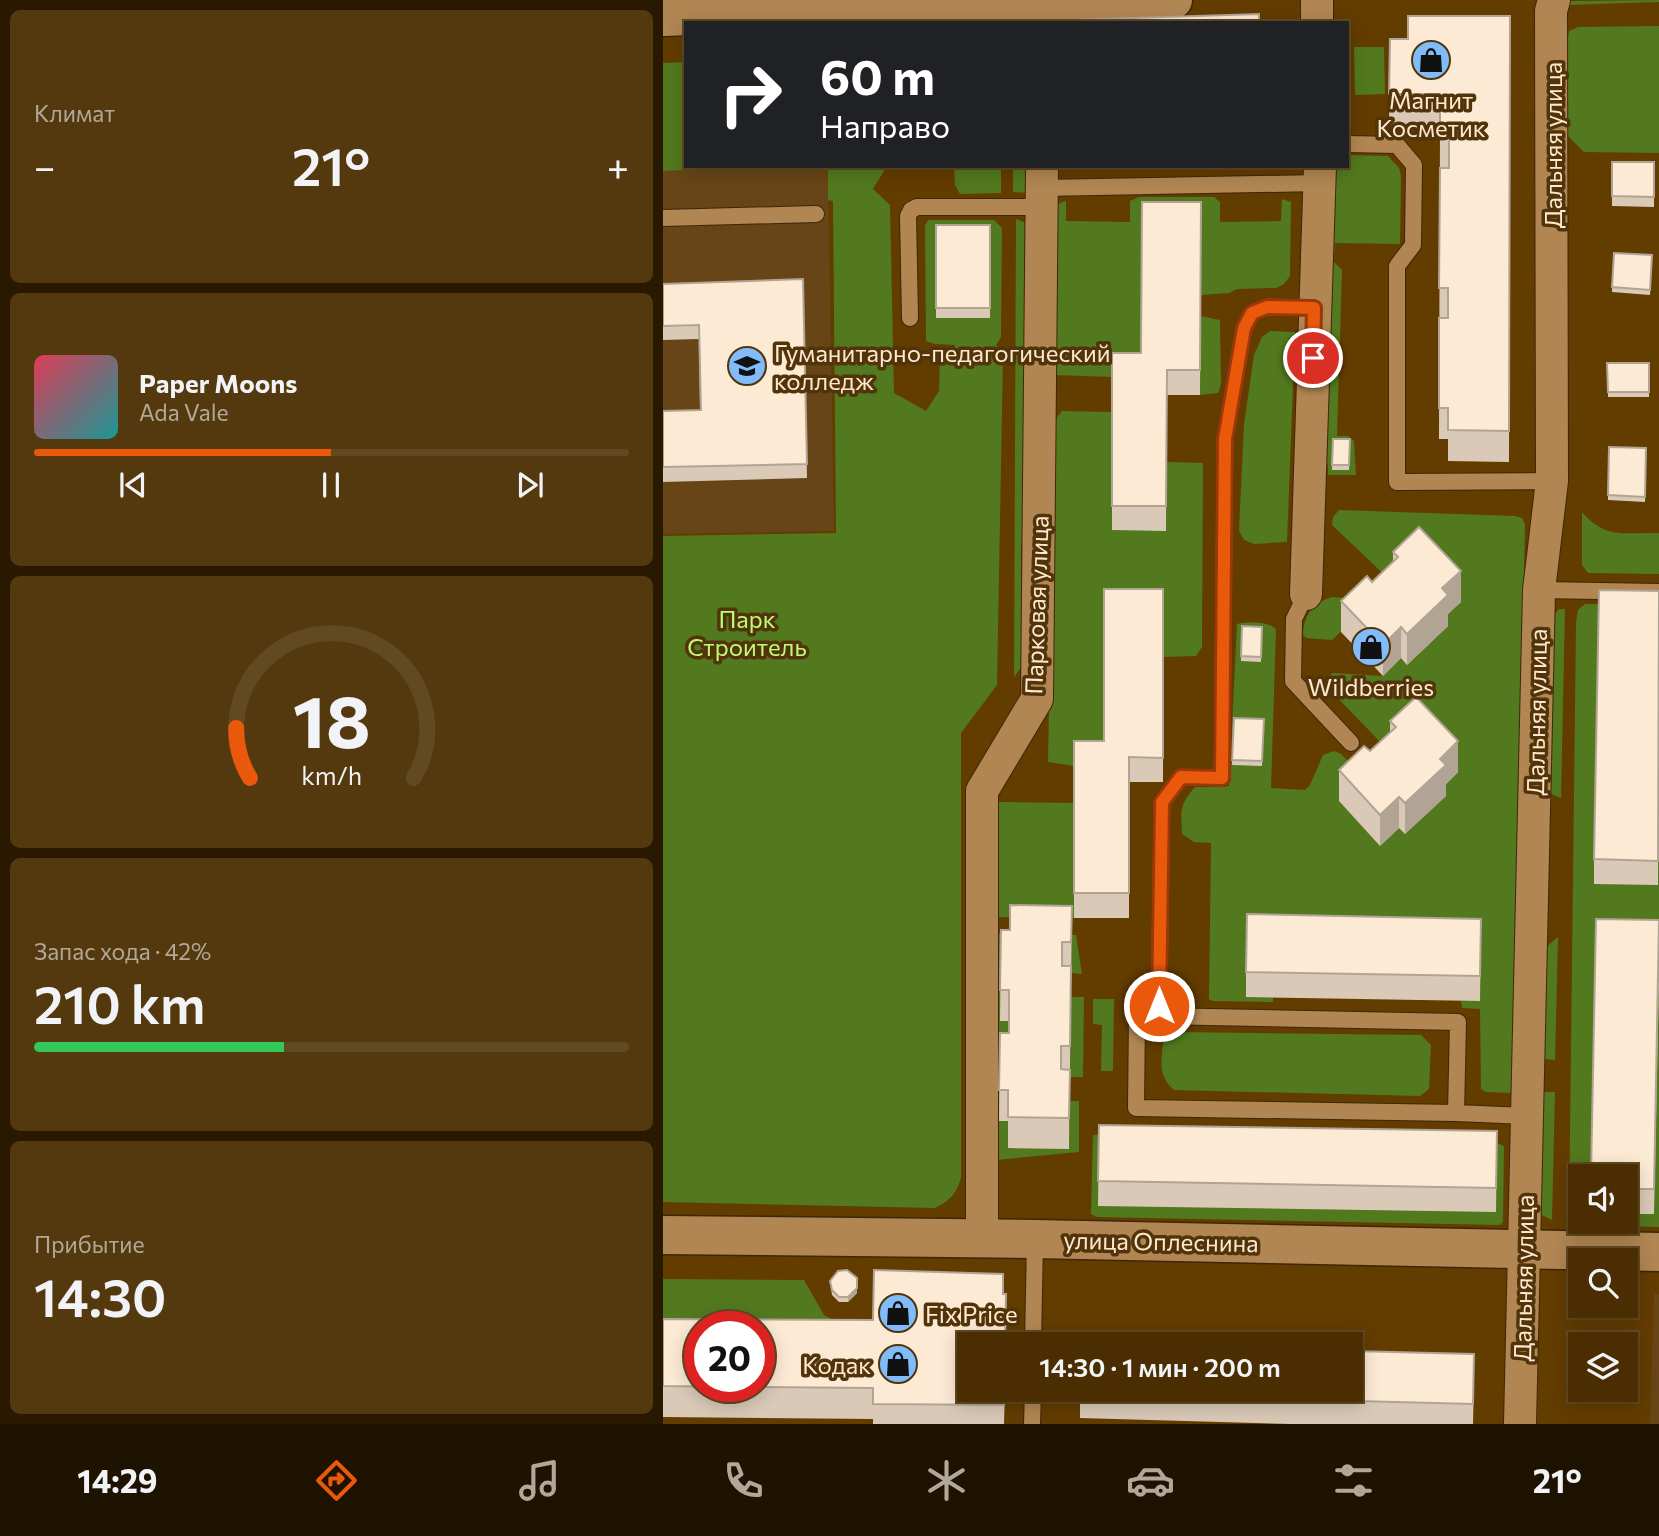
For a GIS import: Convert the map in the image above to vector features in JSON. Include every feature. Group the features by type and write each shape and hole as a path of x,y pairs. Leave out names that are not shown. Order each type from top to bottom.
{"street":[{"path":"663,17 791,7 926,4 1044,13 1173,0"},
{"path":"1316,0 1317,21"},
{"name":"Дальняя улица","path":"1520,1424 1539,590 1552,481 1551,11 1554,0"},
{"path":"1306,594 1319,175"},
{"name":"Парковая улица","path":"982,1239 982,791 1036,699 1042,187"},
{"name":"улица Оплеснина","path":"663,1236 1035,1239 1659,1252"}],"lane":[{"path":"1349,144 1397,145 1414,165 1413,245 1397,266 1397,482 1552,481"},
{"path":"910,318 908,216 911,210 917,207 1042,187 1319,175"},
{"path":"663,218 816,214"},
{"path":"1159,1016 1162,802 1181,777 1222,778 1225,439 1244,328 1252,313 1267,307 1314,308"},
{"path":"1539,590 1659,592"},
{"path":"1306,594 1294,619 1293,681 1351,743"},
{"path":"1456,1113 1458,1021 1137,1015 1135,1108 1527,1115"},
{"path":"1033,1332 1035,1239"},
{"path":"1032,1424 1033,1402"}],"shaded area":[{"name":"Гуманитарно-педагогический колледж","path":"828,168 834,531 663,534 663,171"},
{"path":"1654,1293 1659,1294 1659,1424 1650,1424"}],"green space":[{"path":"1571,1 1659,2 1567,5"},
{"path":"1659,26 1659,153 1584,152 1568,136 1569,31 1578,27"},
{"path":"1354,47 1384,47 1385,94 1355,95"},
{"path":"684,62 684,168 735,168 663,171 663,63"},
{"path":"1349,155 1388,156 1399,168 1401,176 1400,244 1335,243 1334,262 1342,270 1337,436 1348,436 1354,441 1356,475 1328,475 1328,464 1318,463 1327,168 1349,168"},
{"name":"Парк Строитель","path":"828,168 886,168 873,189 890,205 894,393 926,411 939,391 940,359 956,345 926,341 925,226 928,220 994,220 1002,228 1001,337 996,345 1003,355 997,685 961,733 961,1177 952,1196 935,1208 663,1202 663,536 836,533 833,201 828,200"},
{"path":"954,168 1001,168 1001,193 960,194 955,185"},
{"path":"1013,168 1034,168 1034,193 1013,192"},
{"path":"1072,168 1149,168 1074,170"},
{"path":"1139,197 1214,197 1220,202 1220,222 1281,221 1282,199 1291,202 1290,276 1284,284 1276,288 1237,289 1229,293 1201,295 1201,227 1141,378 1055,375 1055,209 1066,201 1066,221 1130,222 1130,201"},
{"path":"1016,219 1029,224 1027,543 1021,543 1021,578 1027,578 1024,663 1014,677"},
{"path":"1200,316 1220,320 1221,384 1218,393 1200,395"},
{"path":"1270,331 1295,332 1287,542 1254,544 1244,540 1239,531 1244,424 1254,355 1262,337"},
{"path":"1062,411 1112,412 1166,530 1167,462 1203,463 1202,647 1196,656 1163,657 1104,766 1074,766 1048,762 1054,421"},
{"path":"1339,510 1515,516 1522,518 1525,524 1515,1079 1510,1093 1486,1092 1481,1089 1480,1009 1462,1008 1461,1001 1480,1001 1481,944 1246,996 1273,997 1273,1002 1209,999 1211,843 1194,842 1182,834 1181,814 1186,799 1195,787 1229,786 1237,624 1258,622 1276,629 1271,788 1305,790 1310,785 1323,755 1334,751 1341,754 1364,777 1339,801 1380,845 1399,828 1405,834 1446,796 1390,752 1328,688 1327,678 1333,673 1383,676 1401,658 1407,664 1393,583 1332,525 1333,517"},
{"path":"1582,512 1608,531 1659,533 1659,574 1588,573 1582,565"},
{"path":"1332,597 1347,598 1367,607 1332,640 1306,638 1303,628 1310,611"},
{"path":"1585,604 1659,605 1659,1227 1638,1226 1638,1164 1570,1164 1578,610"},
{"path":"1559,609 1565,609 1561,798 1549,793 1554,615"},
{"path":"999,802 1074,803 1074,918 994,917 994,807"},
{"path":"995,933 1076,935 1082,974 1071,973 1071,937 1000,1021 1009,1021 1008,1121 1069,1148 1070,1101 1079,1101 1079,1152 996,1160"},
{"path":"1558,937 1555,1060 1543,1059 1545,948"},
{"path":"1071,997 1084,997 1083,1077 1070,1077"},
{"path":"1093,999 1114,999 1113,1071 1101,1071 1102,1025 1093,1024"},
{"path":"1178,1032 1421,1035 1431,1045 1429,1089 1420,1096 1174,1090 1163,1073 1163,1040"},
{"path":"1541,1092 1555,1092 1552,1220 1542,1215 1539,1209"},
{"path":"1093,1135 1495,1142 1504,1146 1503,1222 1500,1225 1097,1217 1091,1214"},
{"path":"663,1279 804,1280 824,1315 835,1321 775,1325 775,1311 684,1311 684,1336 663,1350"}],"building":[{"path":"1259,14 1259,21 1070,20"},
{"path":"1408,16 1510,16 1509,431 1448,430 1448,408 1439,408 1439,318 1448,318 1448,288 1439,288 1440,168 1449,168 1449,138 1440,138 1440,94 1389,94 1390,39 1408,39"},
{"path":"1612,162 1654,162 1654,197 1612,196"},
{"path":"1142,202 1201,202 1200,370 1167,370 1166,506 1112,506 1112,353 1141,353"},
{"path":"936,225 990,225 990,308 936,308"},
{"path":"1614,253 1652,255 1650,290 1612,287"},
{"path":"803,279 807,464 663,467 663,411 701,410 699,325 663,326 663,284"},
{"path":"1607,363 1649,363 1649,392 1608,392"},
{"path":"1333,439 1350,439 1349,465 1332,465"},
{"path":"1609,447 1646,448 1645,497 1608,495"},
{"path":"1419,527 1461,571 1442,588 1448,595 1407,634 1401,627 1383,645 1341,601 1367,576 1372,582 1398,557 1393,552"},
{"path":"1104,589 1163,589 1163,758 1129,757 1129,893 1074,893 1074,741 1104,741"},
{"path":"1599,590 1659,591 1658,861 1594,859"},
{"path":"1242,626 1262,627 1261,657 1241,656"},
{"path":"1416,697 1458,741 1440,759 1446,765 1405,803 1399,797 1380,815 1339,770 1364,746 1370,751 1396,727 1390,721"},
{"path":"1234,718 1264,719 1262,761 1232,760"},
{"path":"1010,905 1072,906 1071,942 1062,942 1062,966 1071,966 1070,1046 1061,1046 1061,1069 1070,1070 1069,1118 1008,1117 1008,1090 999,1090 1000,1033 1009,1033 1009,990 1000,990 1001,930 1010,930"},
{"path":"1247,914 1481,919 1480,976 1246,972"},
{"path":"1596,919 1659,920 1654,1189 1638,1189 1638,1164 1591,1164"},
{"path":"1099,1125 1497,1131 1496,1188 1098,1181"},
{"path":"847,1270 857,1278 857,1288 848,1297 839,1297 832,1290 830,1281 838,1271"},
{"path":"874,1270 1003,1274 1003,1294 1006,1294 1005,1332 957,1332 957,1402 1004,1402 1004,1405 873,1404 873,1388 775,1387 775,1320 873,1320"},
{"path":"663,1319 684,1319 684,1386 663,1386"},
{"path":"1363,1351 1474,1354 1473,1404 1363,1401"}],"place":[{"name":"Магнит Косметик","path":"1431,60"},
{"name":"Гуманитарно-педагогический колледж","path":"747,366"},
{"name":"Wildberries","path":"1371,647"},
{"name":"Fix Price","path":"898,1313"},
{"name":"Кодак","path":"898,1364"}],"route":[{"path":"1159,1006 1162,802 1181,777 1222,778 1225,439 1244,328 1252,313 1267,307 1314,308 1313,358"}]}
